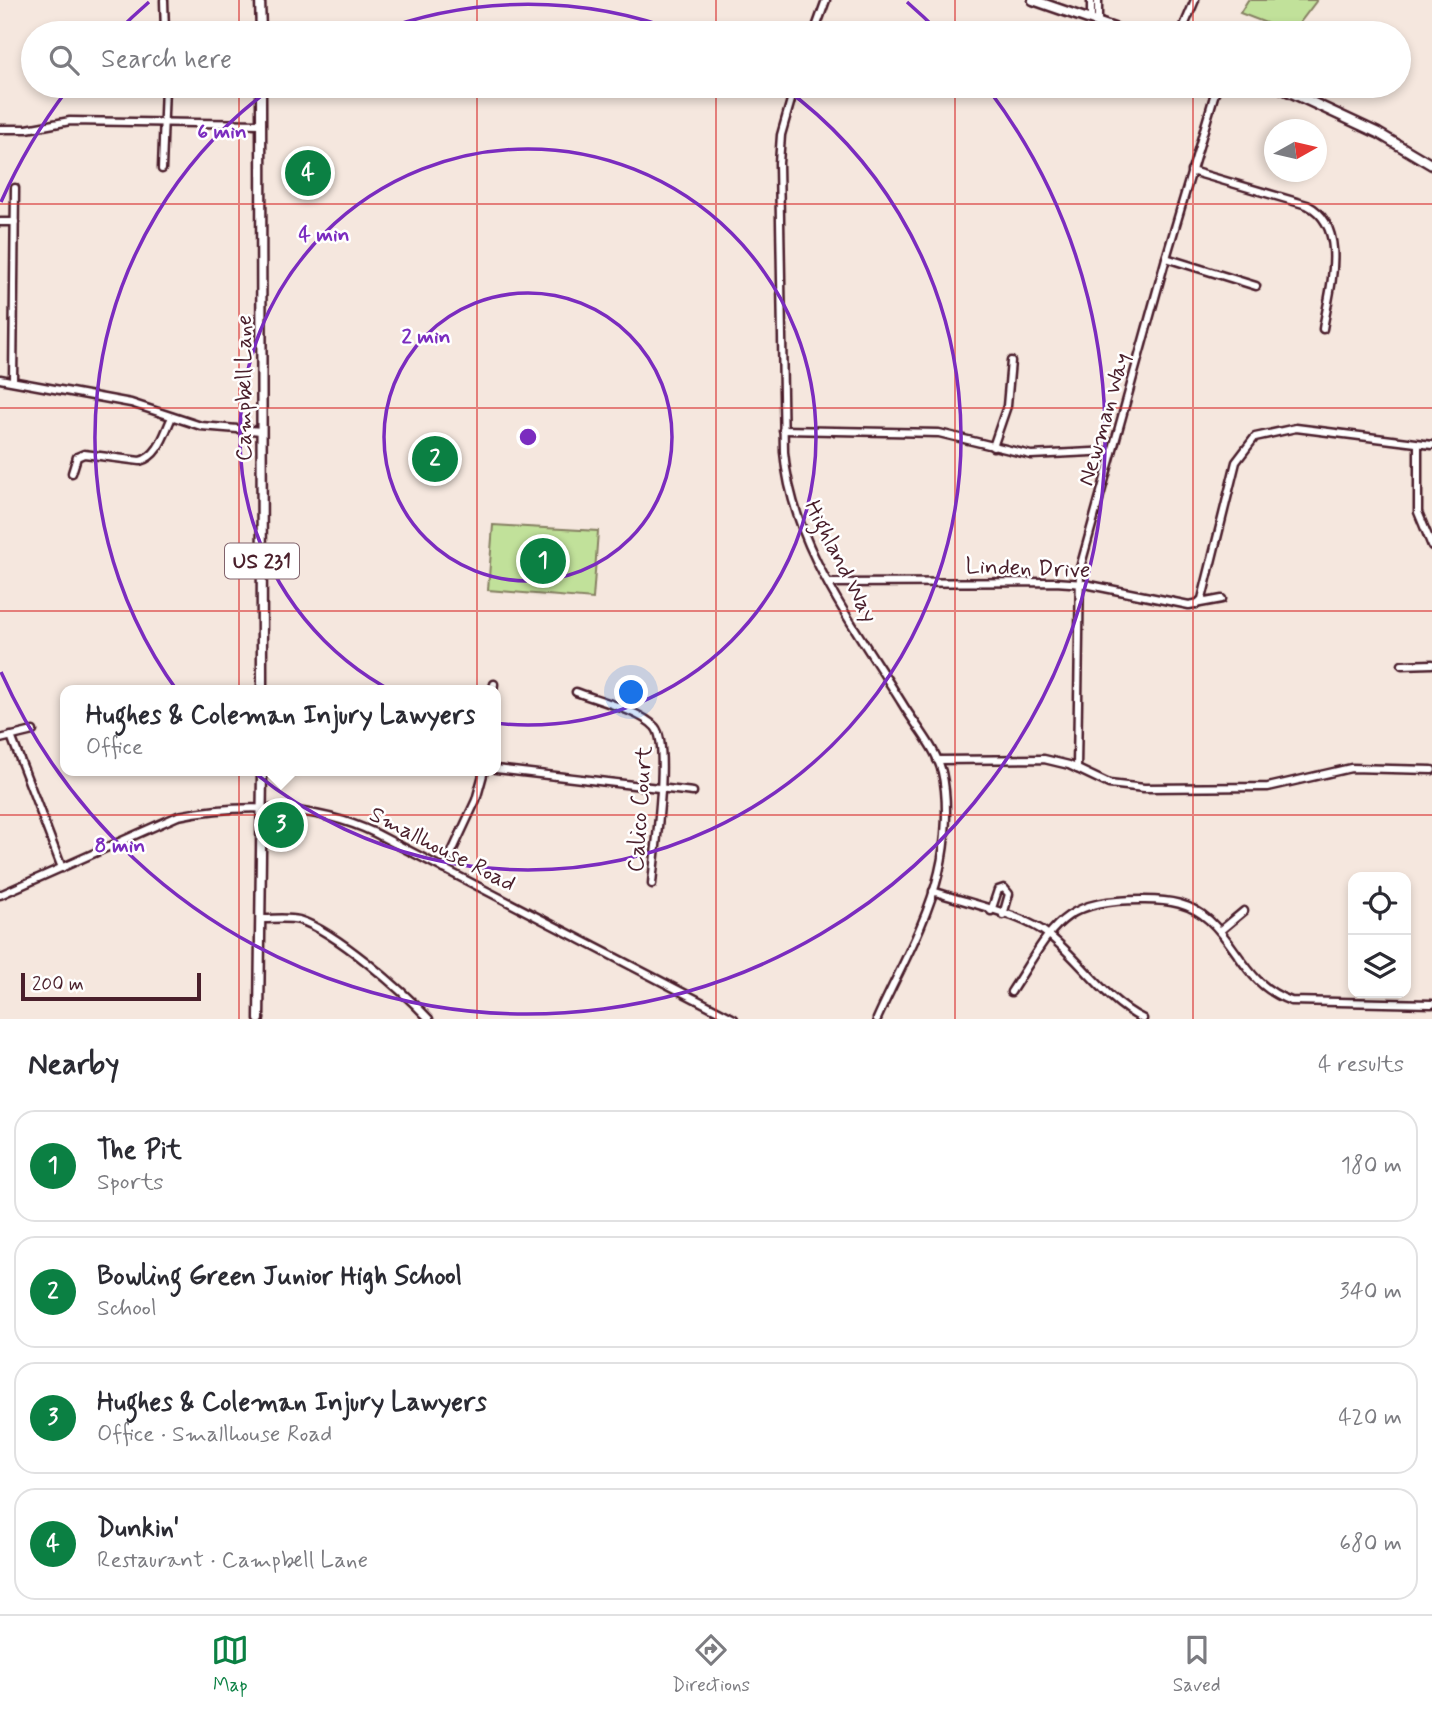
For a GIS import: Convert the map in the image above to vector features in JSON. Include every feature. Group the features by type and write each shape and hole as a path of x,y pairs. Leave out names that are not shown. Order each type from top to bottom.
{"main road":[{"path":"260,0 261,21"},
{"path":"1033,0 1091,21"},
{"name":"Campbell Lane","path":"261,98 262,685"},
{"path":"1305,98 1345,115 1432,165"},
{"path":"259,1019 262,776"}],"street":[{"path":"164,0 165,21"},
{"path":"818,21 826,0"},
{"path":"1091,0 1094,21"},
{"path":"1094,21 1098,0"},
{"path":"1186,21 1195,0"},
{"path":"162,169 165,98"},
{"name":"Highland Way","path":"792,98 781,135 779,163 783,430 785,471 791,501 829,583 937,760 944,783 944,830 939,873 877,1019"},
{"name":"Newman Way","path":"1077,769 1079,584 1082,559 1213,98"},
{"path":"0,129 27,129 70,121 261,124"},
{"path":"1191,171 1307,205 1324,216 1333,254 1323,329"},
{"path":"13,381 15,188"},
{"path":"0,222 15,222"},
{"path":"1166,258 1256,286"},
{"path":"993,447 1007,406 1011,361"},
{"path":"0,379 142,406 209,428 262,431"},
{"path":"72,473 77,457 84,454 140,461 148,459 155,453 172,417"},
{"path":"1195,605 1202,599 1236,462 1255,437 1296,428 1432,445"},
{"path":"783,430 918,431 949,434 993,447 1041,455 1112,451"},
{"path":"1418,444 1418,512 1432,546"},
{"name":"Linden Drive","path":"829,583 1079,584 1195,605 1222,599"},
{"path":"1402,665 1432,664"},
{"name":"Calico Court","path":"576,692 645,719 660,736 663,761 652,884"},
{"path":"0,739 33,731"},
{"path":"11,736 62,868"},
{"path":"937,760 1044,759 1077,769 1116,786 1144,789 1268,787 1351,768 1432,770"},
{"path":"501,770 693,792"},
{"path":"444,869 476,800 483,776"},
{"name":"Smallhouse Road","path":"0,895 178,817 204,812 309,811 350,821 734,1019"},
{"path":"990,911 998,890 1004,888 1009,894 1003,915"},
{"path":"933,891 1003,915 1048,935 1099,988 1123,1009 1143,1019"},
{"path":"1011,992 1059,921 1079,907 1114,899 1181,902 1208,918 1251,976 1270,992 1291,1001 1314,1004 1432,1004"},
{"path":"1220,931 1244,911"},
{"path":"261,919 298,920 317,929 382,976 429,1019"}],"green space":[{"path":"1248,0 1317,0 1301,21 1261,21 1240,13"},
{"path":"493,525 598,531 593,599 488,590"}],"place":[{"name":"Dunkin'","path":"308,173"},
{"name":"Bowling Green Junior High School","path":"435,459"},
{"name":"The Pit","path":"543,561"},
{"name":"Hughes & Coleman Injury Lawyers","path":"281,825"}]}
